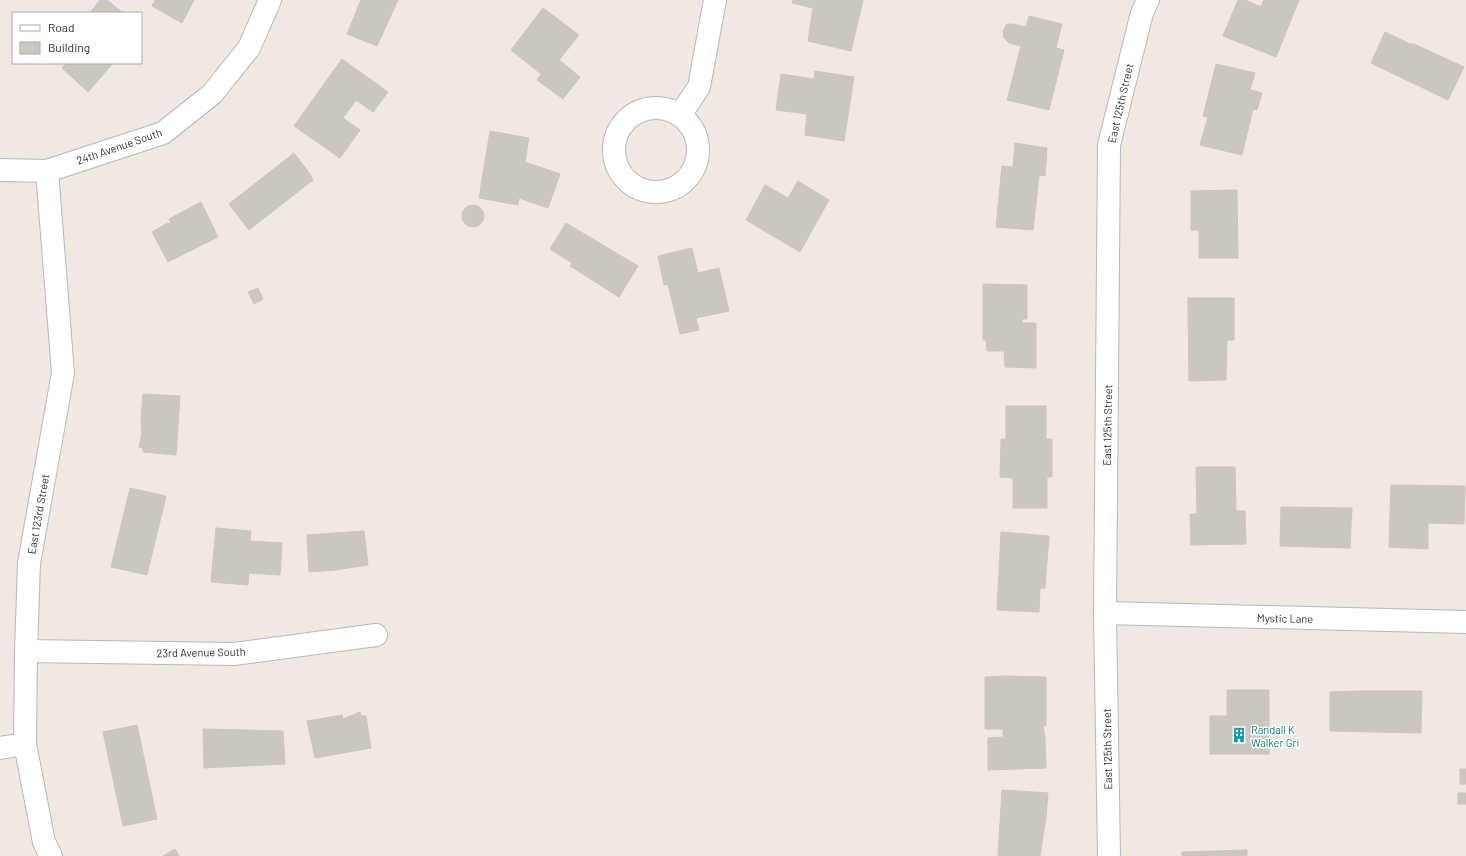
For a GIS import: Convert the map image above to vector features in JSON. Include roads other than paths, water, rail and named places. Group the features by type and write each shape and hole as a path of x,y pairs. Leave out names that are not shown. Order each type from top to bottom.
{"street":[{"name":"24th Avenue South","path":"0,170 47,171 163,133 212,94 249,48 270,0"},
{"path":"680,115 699,86 715,0"},
{"name":"East 125th Street","path":"1109,856 1105,613 1109,145 1142,13 1148,0"},
{"name":"East 123rd Street","path":"47,171 63,373 29,563 25,744 44,842 51,856"},
{"name":"Mystic Lane","path":"1105,613 1466,622"},
{"name":"23rd Avenue South","path":"26,651 234,654 376,635"},
{"path":"0,748 25,744"}],"place":[{"name":"Randall K Walker Gri","path":"1239,735"}]}
